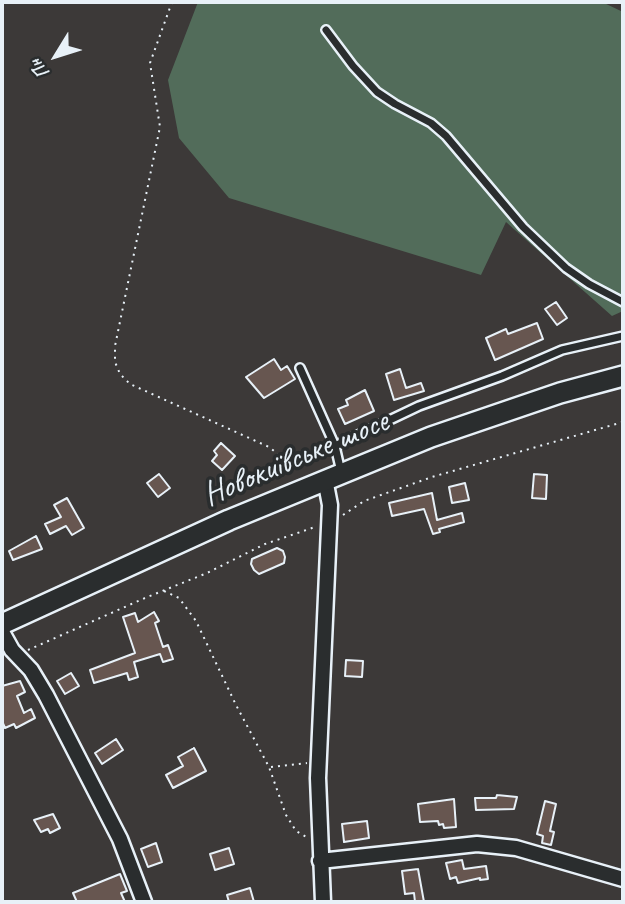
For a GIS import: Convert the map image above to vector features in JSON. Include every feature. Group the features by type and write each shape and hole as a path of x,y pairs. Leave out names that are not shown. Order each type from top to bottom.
{"main road":[{"name":"Новокиївське шосе","path":"2,624 333,476 478,419 623,376"}],"street":[{"path":"323,902 318,761 329,496 333,476"},
{"path":"2,632 36,678 94,788 126,853 144,902"},
{"path":"320,860 477,844 516,848 623,879"}],"lane":[{"path":"326,30 377,92 431,123 446,136 523,227 566,268 623,302"},
{"path":"335,446 419,406 512,372 562,350 623,336"},
{"path":"300,368 335,446 333,476"}],"path":[{"path":"172,2 150,63 160,127 114,346 115,362 124,378 137,388 269,447 289,464 302,489"},
{"path":"18,656 207,573 265,544 329,522 364,502 397,489 623,422"},
{"path":"163,591 179,598 192,615 243,721 269,767 291,825 302,835 319,842"},
{"path":"269,767 318,761"}],"green space":[{"path":"198,2 602,2 623,12 623,311 612,316 506,222 481,275 229,198 179,138 168,80"}],"building":[{"path":"556,302 567,318 557,325 545,309"},
{"path":"537,323 543,339 495,360 486,338 506,329 508,334"},
{"path":"274,359 281,370 287,366 295,379 264,398 246,377"},
{"path":"400,369 406,388 421,383 424,391 394,400 386,374"},
{"path":"365,390 374,411 345,424 338,409 348,405 346,400"},
{"path":"221,443 235,456 222,470 212,461 217,455 214,451"},
{"path":"159,474 170,488 158,497 147,483"},
{"path":"534,474 547,475 546,499 532,498"},
{"path":"465,483 469,500 452,503 449,487"},
{"path":"432,493 437,520 462,513 464,522 439,529 440,532 433,534 424,509 392,516 389,503"},
{"path":"67,498 84,528 72,535 66,526 50,534 45,524 61,517 54,505"},
{"path":"36,536 42,549 13,560 9,551"},
{"path":"277,548 283,551 284,563 259,574 254,570 252,559"},
{"path":"154,612 159,621 155,623 163,647 168,645 173,659 163,662 160,654 134,662 138,677 129,680 127,673 94,683 90,670 135,653 123,617 135,613 138,622"},
{"path":"346,660 363,661 362,677 345,676"},
{"path":"71,673 79,686 65,694 57,681"},
{"path":"20,681 25,692 17,696 24,713 31,709 35,718 16,728 14,724 5,728 2,721 2,686"},
{"path":"116,739 123,750 102,764 95,753"},
{"path":"194,748 206,771 173,788 166,775 183,766 178,757"},
{"path":"497,795 517,797 514,809 476,810 475,798 496,798"},
{"path":"454,799 456,827 444,828 438,821 420,822 418,804"},
{"path":"545,801 556,804 550,831 554,832 551,845 542,843 543,836 537,834"},
{"path":"53,814 60,828 50,833 48,829 41,832 34,820"},
{"path":"367,821 369,838 344,842 342,824"},
{"path":"156,843 162,862 148,867 141,849"},
{"path":"229,848 234,864 215,870 210,854"},
{"path":"462,860 464,869 486,866 488,879 458,883 456,877 450,879 446,863"},
{"path":"418,869 424,902 415,902 414,893 405,894 402,871"},
{"path":"120,874 127,891 121,893 125,902 77,902 73,893"},
{"path":"250,888 254,902 229,902 227,895"}]}
